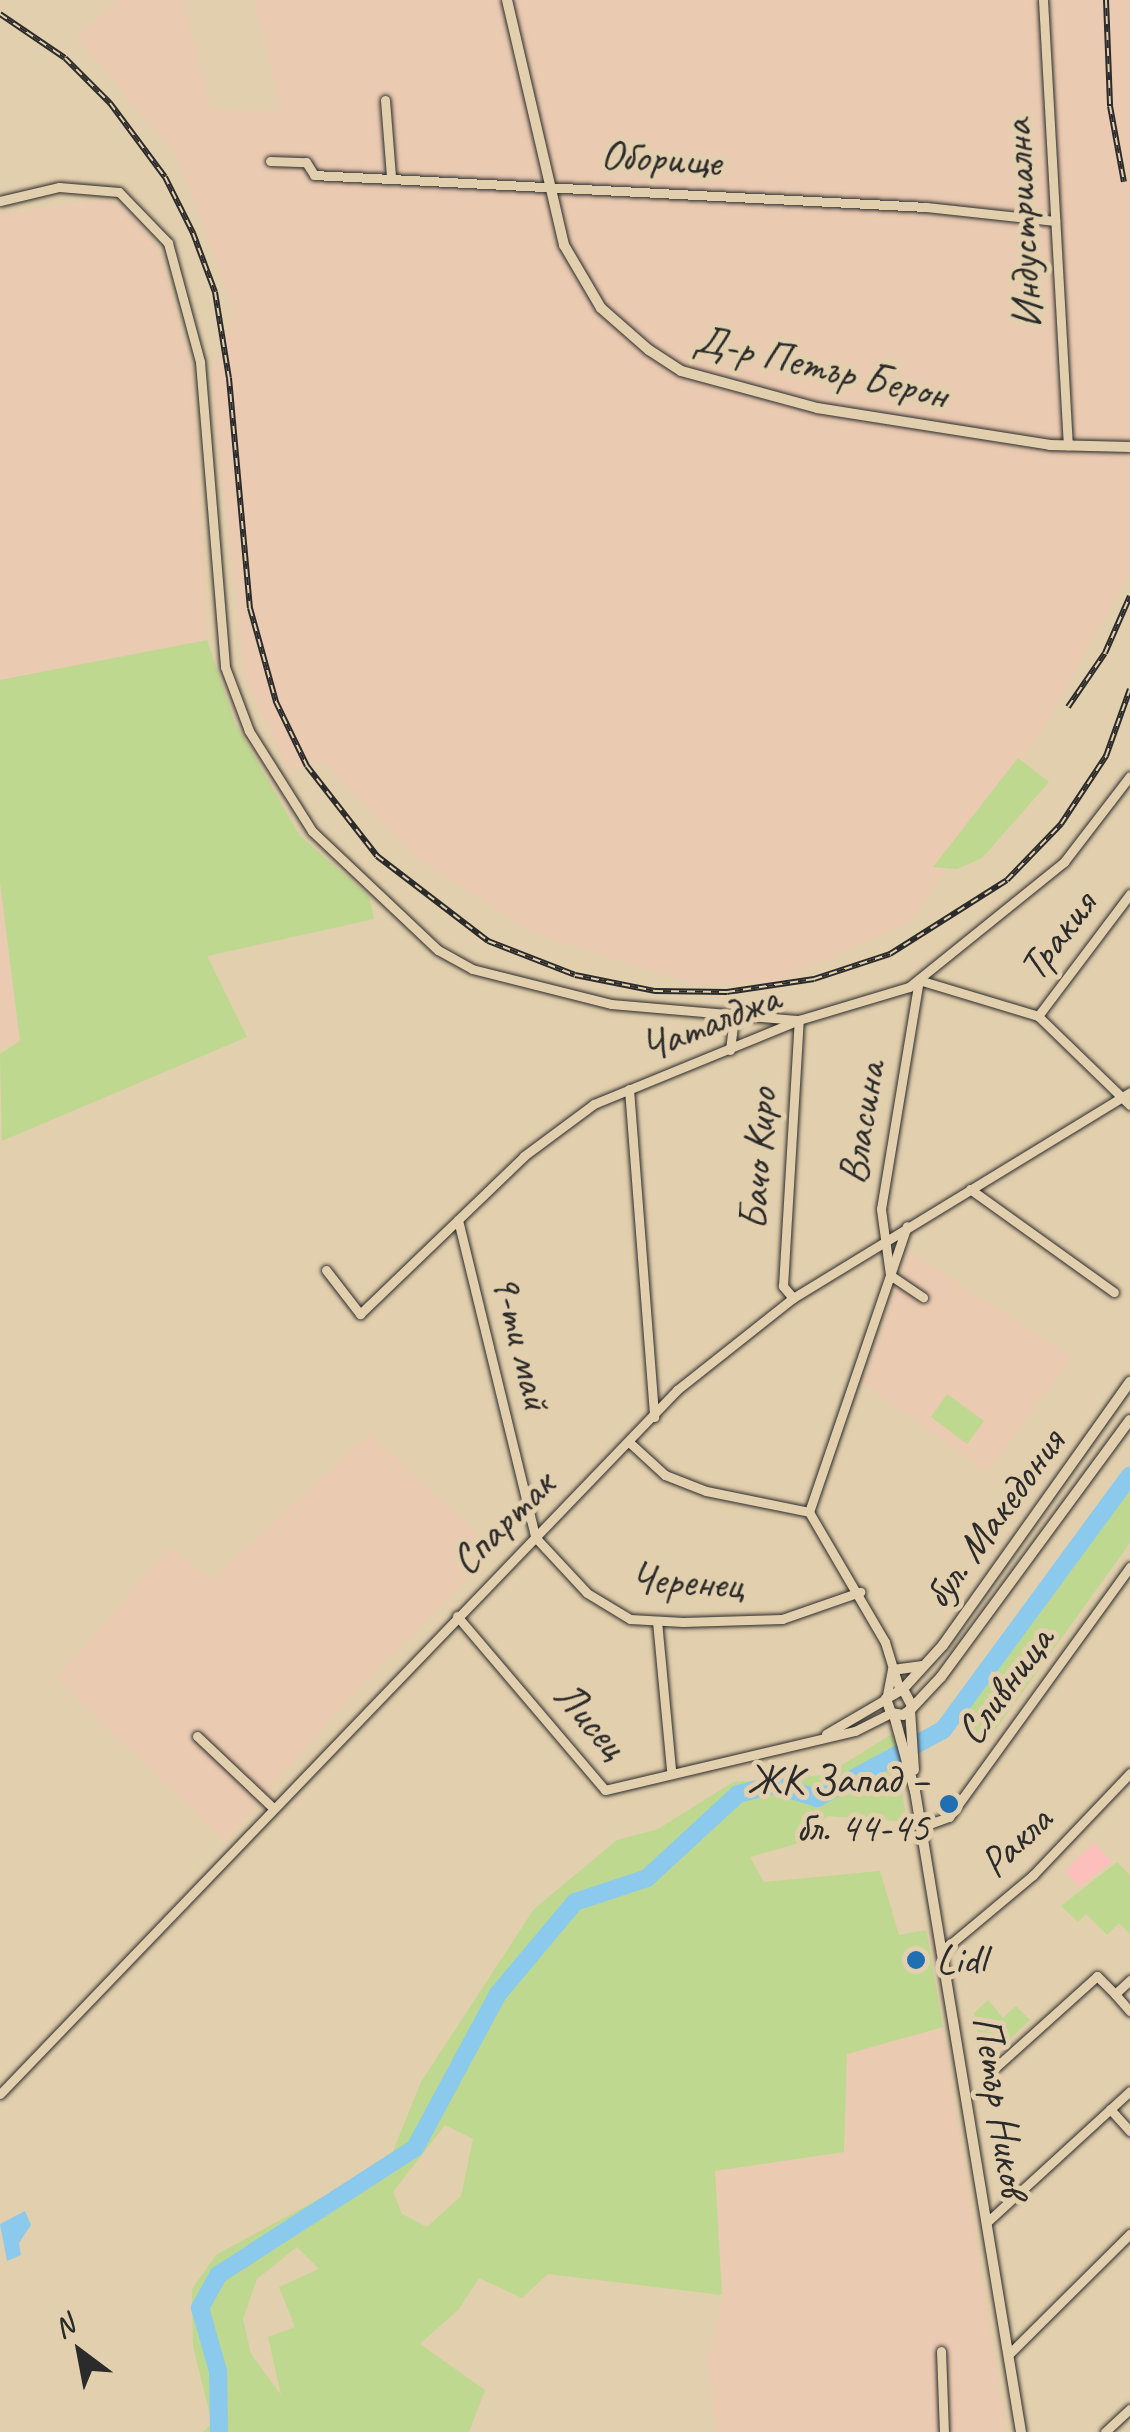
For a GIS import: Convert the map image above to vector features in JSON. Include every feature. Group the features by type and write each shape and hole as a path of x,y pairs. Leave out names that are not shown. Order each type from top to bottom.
{"street":[{"name":"Д-р Петър Берон","path":"507,0 564,245 593,296 681,371 917,427 1068,445 1130,447"},
{"name":"Индустриална","path":"1043,0 1068,445"},
{"path":"386,100 391,177"},
{"name":"Оборище","path":"270,160 306,162 314,175 548,185 1055,221"},
{"path":"0,202 59,186 119,192 168,243 200,362 225,667 248,731 312,832 438,950 472,969 611,1004 799,1020"},
{"name":"Чаталджа","path":"326,1270 360,1314 563,1124 630,1089 799,1020 843,1013 919,980 1064,862 1121,795 1130,776"},
{"path":"1121,795 1130,803"},
{"name":"Тракия","path":"1038,1016 1130,894"},
{"path":"919,980 1038,1016 1127,1098"},
{"name":"Власина","path":"890,1275 879,1241 919,980"},
{"path":"730,1050 734,1017"},
{"name":"Бачо Киро","path":"793,1298 783,1286 799,1020"},
{"path":"630,1089 654,1416"},
{"name":"Спартак","path":"0,2094 272,1807 654,1416 793,1298 879,1241 1127,1098"},
{"path":"970,1189 1114,1292"},
{"name":"9-ти май","path":"458,1220 535,1537"},
{"name":"Власина","path":"809,1512 908,1224"},
{"path":"890,1275 923,1297"},
{"name":"бул. Македония","path":"887,1697 926,1664 1130,1382"},
{"name":"бул. Македония","path":"911,1708 952,1664 1130,1420"},
{"path":"629,1442 665,1475 706,1491 809,1512 860,1592 911,1708 906,1736"},
{"name":"Черенец","path":"535,1537 614,1612 657,1621 782,1619 860,1592"},
{"name":"Сливница","path":"921,1827 949,1817 1130,1567"},
{"name":"Лисец","path":"457,1616 605,1790 671,1769 823,1736 893,1714"},
{"path":"657,1621 671,1769"},
{"path":"893,1668 926,1664"},
{"path":"893,1668 887,1697 906,1736"},
{"name":"Лисец","path":"823,1736 887,1697"},
{"path":"893,1714 911,1708"},
{"path":"197,1736 272,1807"},
{"name":"Петър Ников","path":"906,1736 1021,2432"},
{"name":"Ракла","path":"942,1952 1033,1875 1130,1773"},
{"path":"996,2067 1097,1976 1130,2011"},
{"path":"1115,1994 1130,1980"},
{"path":"986,2223 1130,2091"},
{"path":"1110,2109 1130,2131"},
{"path":"1008,2355 1130,2234"},
{"path":"941,2352 944,2432"},
{"path":"1105,2432 1130,2410"}],"shaded area":[{"path":"118,0 183,0 211,109 281,111 255,0 1130,0 1130,573 1041,733 911,921 774,983 693,984 535,934 418,859 323,761 289,771 245,678 211,375 234,308 177,156 76,37"},
{"path":"105,199 129,209 160,250 194,375 207,640 0,680 0,215"},
{"path":"0,882 20,1042 0,1046"},
{"path":"908,1251 1072,1357 987,1473 863,1383"},
{"path":"370,1433 496,1551 353,1693 225,1842 57,1678 170,1547 212,1580"},
{"path":"943,2027 1006,2432 716,2432 708,2355 723,2304 715,2171 843,2152 847,2054"}],"green space":[{"path":"207,640 235,723 300,836 369,896 374,919 207,956 247,1037 2,1141 0,1054 20,1041 0,882 0,680"},
{"path":"1018,758 1049,782 982,858 957,869 933,867"},
{"path":"947,1394 984,1421 967,1444 931,1417"},
{"path":"1130,1471 1130,1543 988,1740 956,1717"},
{"path":"892,1734 907,1822 828,1816 796,1844 750,1857 764,1882 880,1871 899,1935 926,1930 943,2027 847,2054 844,2152 715,2171 722,2295 548,2274 522,2298 479,2278 459,2309 420,2344 485,2390 469,2432 203,2432 212,2423 193,2346 192,2289 216,2255 389,2161 421,2082 534,1909 617,1840 658,1829 733,1782 826,1775","holes":["445,2125 473,2139 461,2196 427,2227 402,2214 393,2192","297,2247 319,2269 279,2287 295,2327 268,2337 281,2395 251,2354 243,2319 257,2279"]},
{"path":"1117,1862 1130,1875 1130,1934 1119,1923 1107,1935 1086,1914 1078,1922 1061,1906"},
{"path":"988,2000 1003,2018 1016,2006 1030,2020 983,2064 974,2013"}],"water":[{"path":"25,2211 31,2225 19,2243 21,2255 7,2261 0,2224"}],"building":[{"path":"1094,1843 1112,1862 1079,1886 1065,1871"}],"waterway":[{"path":"219,2432 218,2371 200,2308 218,2275 415,2148 498,1994 575,1902 647,1878 738,1794 774,1785 817,1798 943,1730 1130,1475"}],"railway":[{"path":"1106,0 1110,106 1124,182"},
{"path":"0,14 65,58 110,103 165,177 193,233 215,292 229,378 250,608 276,702 307,766 377,856 488,941 575,975 655,991 727,992 814,979 890,954 1007,880 1061,824 1106,756 1130,689"},
{"path":"1068,707 1105,653 1130,596"}],"place":[{"name":"ЖК Запад – бл. 44-45","path":"949,1804"},
{"name":"Lidl","path":"916,1960"}]}
